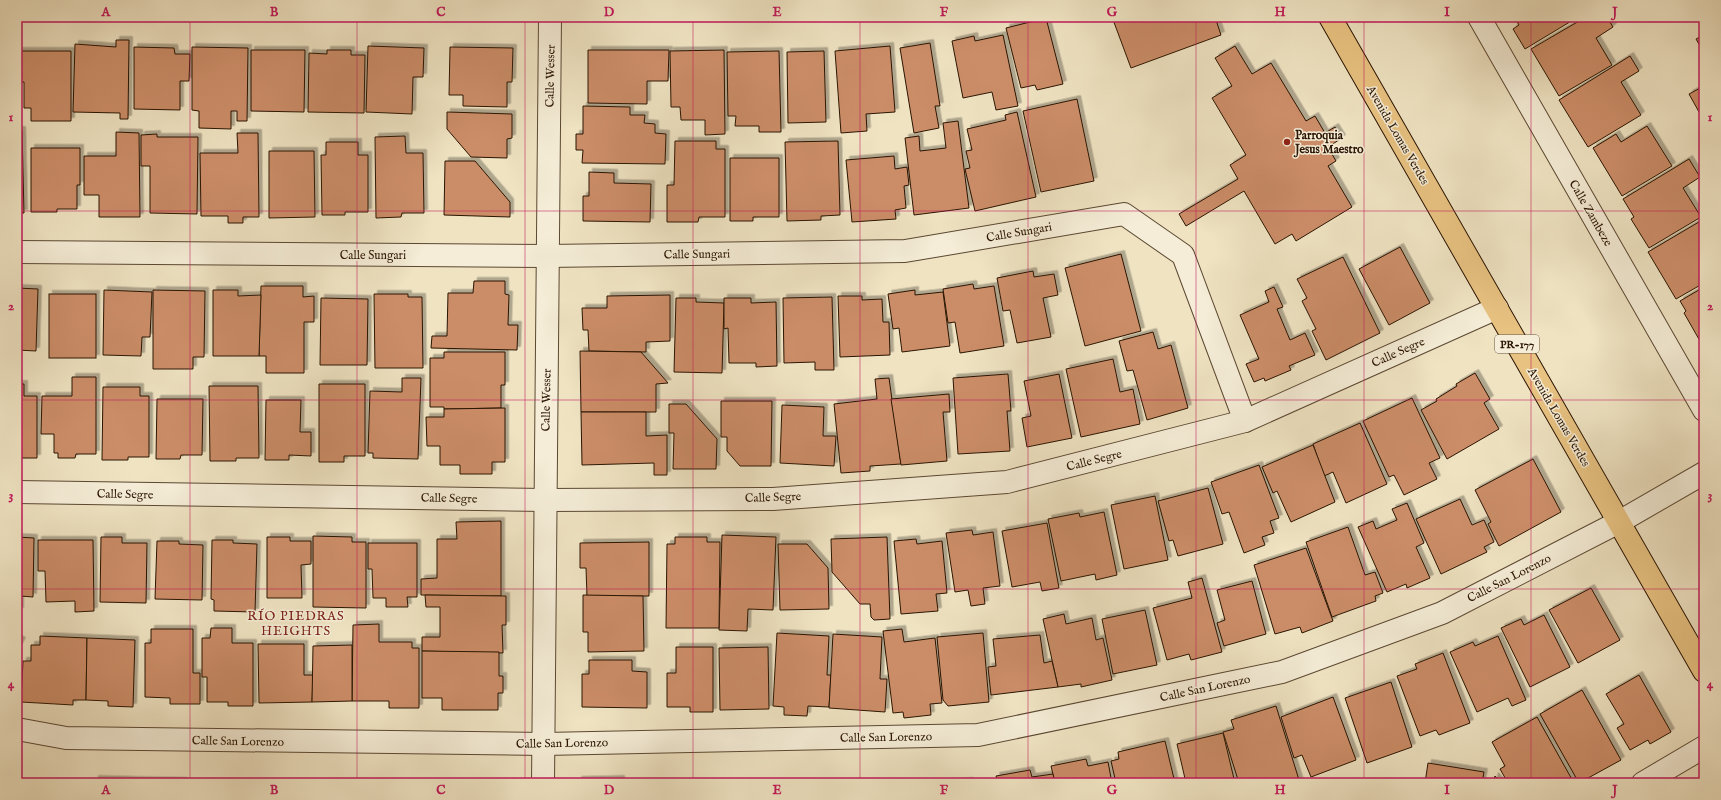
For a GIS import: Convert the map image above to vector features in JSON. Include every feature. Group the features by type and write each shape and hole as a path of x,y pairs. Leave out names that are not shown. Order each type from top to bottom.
{"main road":[{"name":"Avenida Lomas Verdes","path":"1330,17 1704,671"}],"street":[{"name":"Calle Wesser","path":"543,783 550,17"},
{"name":"Calle Zambeze","path":"1479,17 1704,410"},
{"name":"Calle Sungari","path":"17,252 547,256 905,251 1124,214 1183,255 1245,422"},
{"name":"Calle Segre","path":"17,492 545,500 773,499 1007,482 1245,422 1497,308"},
{"name":"Calle San Lorenzo","path":"17,729 66,738 544,744 978,735 1282,672 1442,613 1619,522 1704,473"},
{"path":"1643,783 1704,747"}],"building":[{"path":"1112,17 1215,17 1221,35 1131,68"},
{"path":"1514,17 1578,17 1525,49 1513,29 1519,25"},
{"path":"1586,17 1607,17 1613,27 1596,38 1612,65 1559,96 1531,49"},
{"path":"1046,18 1063,84 1037,90 1035,85 1021,88 1006,28"},
{"path":"1003,35 1018,106 996,110 992,92 963,98 952,41 974,36 975,41"},
{"path":"1704,35 1704,53 1696,39"},
{"path":"116,40 129,40 128,119 120,119 120,113 73,112 75,44 116,47"},
{"path":"930,43 940,106 935,106 939,128 914,133 900,48"},
{"path":"368,46 424,48 423,77 413,77 412,114 366,112"},
{"path":"890,46 895,112 866,114 867,131 841,133 835,51"},
{"name":"Parroquia Jesus Maestro","path":"1235,46 1252,74 1271,63 1306,121 1315,116 1325,133 1335,127 1342,138 1328,147 1336,161 1328,166 1352,207 1296,241 1292,234 1275,244 1244,191 1186,226 1179,214 1238,179 1230,165 1246,155 1212,98 1232,86 1215,58"},
{"path":"134,47 174,48 175,54 190,54 189,81 180,81 180,110 134,109"},
{"path":"192,47 248,48 247,121 237,121 237,111 231,111 231,129 199,128 199,111 192,110"},
{"path":"450,47 513,48 512,82 507,82 507,107 463,106 463,95 449,95"},
{"path":"251,50 305,50 304,112 251,111"},
{"path":"327,50 351,50 351,55 365,55 364,113 308,112 309,53 327,54"},
{"path":"588,50 669,50 668,81 647,81 647,104 588,103"},
{"path":"724,50 725,134 705,135 705,120 681,120 680,107 671,107 670,51"},
{"path":"17,51 71,51 71,121 31,121 31,108 24,108 24,82 17,82"},
{"path":"779,51 781,132 759,132 759,126 735,126 736,116 728,116 727,52"},
{"path":"824,51 826,122 788,123 787,52"},
{"path":"1630,56 1639,71 1621,82 1641,115 1588,147 1559,100"},
{"path":"1704,86 1704,121 1689,94"},
{"path":"1077,99 1094,181 1041,192 1023,111"},
{"path":"583,106 630,107 630,115 645,115 644,123 655,124 655,133 666,134 665,164 582,163 583,150 576,150 576,134 583,134"},
{"path":"447,112 512,114 512,138 507,139 507,158 471,157 447,129"},
{"path":"1017,112 1036,197 975,211 965,169 970,168 966,151 972,150 967,129 1006,120 1005,115"},
{"path":"958,121 969,208 914,215 905,138 919,136 920,151 946,148 943,123"},
{"path":"1647,126 1672,166 1622,196 1593,148 1616,134 1621,142"},
{"path":"17,130 22,130 24,213 17,213"},
{"path":"116,132 139,133 140,217 99,217 99,195 84,195 84,156 116,156"},
{"path":"237,133 258,133 259,217 243,217 243,223 228,223 228,216 201,216 200,153 238,153"},
{"path":"157,134 157,137 198,137 197,214 150,213 150,166 141,166 141,135"},
{"path":"405,136 406,153 423,153 424,213 402,213 401,217 376,218 375,137"},
{"path":"675,141 716,141 716,149 725,149 725,217 699,217 698,222 667,222 667,185 674,185"},
{"path":"838,141 840,215 821,216 821,220 787,221 785,142"},
{"path":"326,142 358,142 358,155 368,155 368,212 345,212 345,215 322,215 321,155 326,155"},
{"path":"31,148 80,148 80,185 77,185 77,209 57,209 57,212 31,212"},
{"path":"269,151 314,151 315,217 269,218"},
{"path":"894,156 895,169 907,167 909,185 904,186 906,208 895,210 896,219 852,222 846,160"},
{"path":"730,158 779,158 779,217 753,217 753,221 730,221"},
{"path":"1689,159 1700,177 1683,188 1701,217 1649,248 1631,219 1634,217 1623,199"},
{"path":"445,161 475,161 510,202 510,217 444,215"},
{"path":"589,172 614,173 614,183 651,184 650,222 583,221 583,196 589,196"},
{"path":"1704,219 1704,283 1676,299 1648,252"},
{"path":"1400,247 1430,303 1389,325 1359,269"},
{"path":"1121,254 1141,331 1085,346 1065,268"},
{"path":"1343,257 1380,333 1326,360 1312,331 1316,329 1302,301 1307,298 1297,279"},
{"path":"1033,271 1034,277 1054,274 1058,295 1043,298 1051,337 1017,343 1010,310 1003,311 997,278"},
{"path":"474,281 505,281 505,294 509,295 508,325 518,325 517,350 431,348 432,336 447,336 448,293 473,293"},
{"path":"973,284 974,289 994,286 1004,346 960,353 955,322 948,323 943,289"},
{"path":"261,286 303,286 303,297 314,296 314,322 304,322 304,373 266,373 266,356 259,356"},
{"path":"1274,287 1283,307 1277,309 1290,340 1305,333 1315,355 1289,366 1291,370 1265,381 1264,378 1254,382 1246,364 1259,359 1240,315 1269,302 1265,291"},
{"path":"1704,287 1704,348 1684,313 1686,311 1680,301"},
{"path":"17,288 38,289 36,351 17,350"},
{"path":"104,290 152,292 150,337 142,337 141,356 103,355"},
{"path":"153,290 205,291 204,357 193,357 193,369 153,369"},
{"path":"213,290 238,290 238,296 261,295 259,356 213,356"},
{"path":"915,290 915,295 943,292 950,346 902,352 899,328 893,329 888,294"},
{"path":"49,294 96,294 96,358 49,358"},
{"path":"374,294 408,294 408,297 422,297 423,368 375,368"},
{"path":"670,295 670,341 646,342 646,352 589,351 588,330 583,330 582,308 607,308 607,296"},
{"path":"838,296 862,296 862,300 882,299 883,322 889,322 890,355 840,357"},
{"path":"832,297 834,370 815,370 815,362 784,363 783,298"},
{"path":"321,298 368,299 367,365 320,365"},
{"path":"676,298 696,298 696,302 724,303 722,373 674,372"},
{"path":"724,298 751,298 751,303 776,302 777,366 756,367 756,363 729,363 728,328 724,329"},
{"path":"1153,332 1158,349 1171,345 1188,408 1147,420 1133,370 1127,371 1119,341"},
{"path":"580,351 641,352 668,383 656,384 656,412 581,412"},
{"path":"444,352 505,352 505,385 501,385 501,408 444,409 444,407 430,407 430,358 444,358"},
{"path":"1113,359 1120,392 1133,389 1140,424 1081,437 1066,369"},
{"path":"1475,373 1490,399 1484,403 1499,429 1447,459 1421,410 1437,401 1436,399 1457,386 1456,384"},
{"path":"1008,374 1011,411 1007,411 1010,451 958,454 953,378"},
{"path":"1059,374 1072,438 1027,447 1022,418 1031,416 1024,381"},
{"path":"72,377 96,377 96,454 76,454 75,458 58,458 58,453 54,453 54,434 41,434 42,396 72,396"},
{"path":"402,378 421,378 418,459 373,458 373,453 368,453 370,391 402,392"},
{"path":"889,378 901,464 870,466 870,471 841,473 834,404 877,399 875,379"},
{"path":"17,384 24,384 24,396 37,396 37,458 17,458"},
{"path":"319,384 365,384 365,456 344,456 344,462 319,462"},
{"path":"209,386 258,386 259,458 236,458 236,461 210,461"},
{"path":"103,387 140,387 140,396 149,396 149,457 128,457 128,460 102,460"},
{"path":"949,394 950,412 943,412 947,461 901,465 891,399"},
{"path":"1412,398 1440,458 1429,463 1437,479 1404,495 1394,475 1389,477 1363,421"},
{"path":"157,399 203,399 202,455 181,455 180,459 156,459"},
{"path":"266,400 301,400 300,432 311,432 311,456 289,455 289,460 265,460"},
{"path":"721,401 772,401 771,466 740,466 727,451 727,437 721,437"},
{"path":"669,404 686,404 717,439 716,469 673,469 674,433 669,433"},
{"path":"782,405 824,407 823,436 836,436 834,466 780,463"},
{"path":"505,408 505,462 492,462 492,474 460,474 460,465 440,465 440,446 427,446 426,417 444,417 444,409"},
{"path":"581,412 646,412 646,436 667,435 667,475 654,475 654,463 582,465"},
{"path":"1360,423 1387,484 1346,503 1333,472 1324,476 1313,444"},
{"path":"1313,445 1335,502 1291,522 1277,491 1273,493 1262,467"},
{"path":"1533,459 1561,512 1499,546 1488,524 1491,522 1475,490"},
{"path":"1259,465 1279,518 1270,521 1274,533 1262,537 1265,545 1244,553 1229,512 1222,514 1211,482"},
{"path":"1208,488 1223,544 1178,556 1173,540 1169,541 1158,501"},
{"path":"1155,496 1168,560 1124,569 1111,505"},
{"path":"1460,499 1472,525 1484,520 1494,542 1484,547 1487,552 1441,574 1416,519"},
{"path":"1407,503 1424,543 1416,547 1430,578 1407,588 1406,584 1387,592 1358,527 1373,521 1376,529 1397,520 1392,509"},
{"path":"1104,512 1117,575 1096,580 1095,574 1061,581 1048,519 1079,513 1080,517"},
{"path":"501,521 501,596 421,595 421,579 437,578 437,539 457,539 456,522"},
{"path":"1047,523 1059,588 1042,591 1040,582 1012,587 1002,531"},
{"path":"1348,527 1365,575 1375,572 1383,593 1375,596 1376,601 1332,617 1306,542"},
{"path":"972,530 973,535 993,532 1000,586 983,588 985,604 971,606 968,590 955,592 946,533"},
{"path":"722,535 776,537 773,610 748,609 747,631 719,630"},
{"path":"313,536 352,537 352,542 366,542 366,608 313,607"},
{"path":"17,537 34,538 33,597 20,596 20,611 17,611"},
{"path":"101,537 122,537 122,543 147,543 146,603 100,602"},
{"path":"267,537 290,537 290,541 311,541 311,564 301,565 302,598 267,598"},
{"path":"675,537 707,537 707,542 720,542 719,628 666,628 667,544 675,544"},
{"path":"887,537 890,619 874,620 871,617 870,604 860,604 832,572 831,539"},
{"path":"916,539 917,544 942,541 947,593 936,594 938,611 901,614 894,541"},
{"path":"38,540 93,540 94,611 75,612 75,601 46,602 45,571 38,571"},
{"path":"212,540 233,540 233,543 257,544 255,612 214,611 214,600 211,599"},
{"path":"157,541 179,541 179,544 203,545 202,600 155,599"},
{"path":"649,542 649,596 587,596 586,568 580,568 580,543"},
{"path":"368,543 417,543 417,597 407,597 408,607 386,607 386,598 373,598 372,569 368,569"},
{"path":"778,544 807,544 828,568 829,609 780,610"},
{"path":"1306,548 1333,621 1302,633 1300,627 1275,634 1254,565"},
{"path":"1202,578 1222,652 1191,660 1189,654 1167,660 1153,608 1192,598 1188,582"},
{"path":"1252,581 1266,634 1224,646 1217,623 1225,620 1217,590"},
{"path":"1591,588 1620,640 1578,663 1549,610"},
{"path":"425,595 506,596 506,625 502,625 503,653 422,651 422,637 440,637 440,607 426,607"},
{"path":"583,595 643,596 644,651 588,652 588,632 583,632"},
{"path":"1145,610 1157,665 1113,674 1102,619"},
{"path":"1064,614 1066,624 1092,618 1096,640 1103,638 1112,680 1081,687 1081,684 1058,687 1043,619"},
{"path":"1544,615 1570,667 1530,687 1501,628 1521,619 1524,625"},
{"path":"379,624 379,642 412,642 412,648 419,648 419,708 389,708 389,701 352,701 353,625"},
{"path":"211,628 232,628 232,643 253,643 253,706 228,706 228,702 207,702 207,677 202,677 202,638 210,638"},
{"path":"151,629 193,629 193,673 200,673 200,704 170,704 170,698 145,697 145,643 151,643"},
{"path":"902,629 904,642 935,638 942,703 930,704 931,715 904,718 903,712 893,713 883,631"},
{"path":"777,633 829,636 827,675 831,675 829,707 808,706 807,716 784,715 784,707 773,706"},
{"path":"983,633 989,702 948,706 943,700 937,637"},
{"path":"833,634 882,637 880,679 887,679 885,712 829,708"},
{"path":"1040,635 1044,663 1052,661 1058,687 991,695 988,667 996,666 993,639"},
{"path":"40,636 87,638 86,700 73,700 73,705 21,702 23,661 31,661 31,645 40,645"},
{"path":"1498,636 1526,700 1512,706 1508,698 1477,712 1450,652 1473,642 1475,646"},
{"path":"17,638 22,641 17,650"},
{"path":"87,638 135,640 133,707 108,706 108,701 86,700"},
{"path":"258,644 304,644 304,675 313,675 312,702 259,703"},
{"path":"352,645 352,701 312,702 313,646"},
{"path":"676,647 713,647 713,712 690,712 690,707 667,707 667,673 676,673"},
{"path":"768,647 769,709 720,710 719,648"},
{"path":"422,651 499,652 499,676 503,676 503,693 498,693 498,710 442,710 442,698 422,698"},
{"path":"1443,653 1470,723 1439,735 1436,730 1420,736 1397,676 1417,669 1415,664"},
{"path":"589,660 632,660 632,671 647,672 647,708 582,707 582,674 589,674"},
{"path":"1639,675 1671,732 1650,744 1648,740 1630,750 1617,728 1624,724 1606,694"},
{"path":"1391,682 1412,747 1367,763 1345,698"},
{"path":"1582,690 1621,760 1579,783 1540,714"},
{"path":"1333,697 1356,760 1311,777 1302,755 1294,758 1281,717"},
{"path":"1276,706 1300,783 1239,783 1223,732 1234,729 1231,720"},
{"path":"1537,717 1574,783 1508,783 1500,769 1505,766 1492,742"},
{"path":"1223,733 1235,783 1186,783 1177,744"},
{"path":"1165,741 1175,783 1116,783 1111,761 1119,759 1118,752"},
{"path":"1086,759 1088,766 1108,762 1112,783 1055,783 1051,766"},
{"path":"1428,763 1484,772 1482,783 1425,783"},
{"path":"1030,770 1032,777 1053,774 1055,783 998,783 996,776"},
{"path":"1495,776 1501,783 1493,783"},
{"path":"95,779 130,780 130,783 95,783"},
{"path":"621,779 621,783 578,783 578,780"},
{"path":"130,780 184,781 184,783 130,783"},
{"path":"970,781 970,783 943,783"},
{"path":"237,782 237,783 205,783"}],"place":[{"name":"Parroquia Jesus Maestro","path":"1287,142"}],"district":[{"name":"RÍO PIEDRAS HEIGHTS","path":"296,622"}]}
